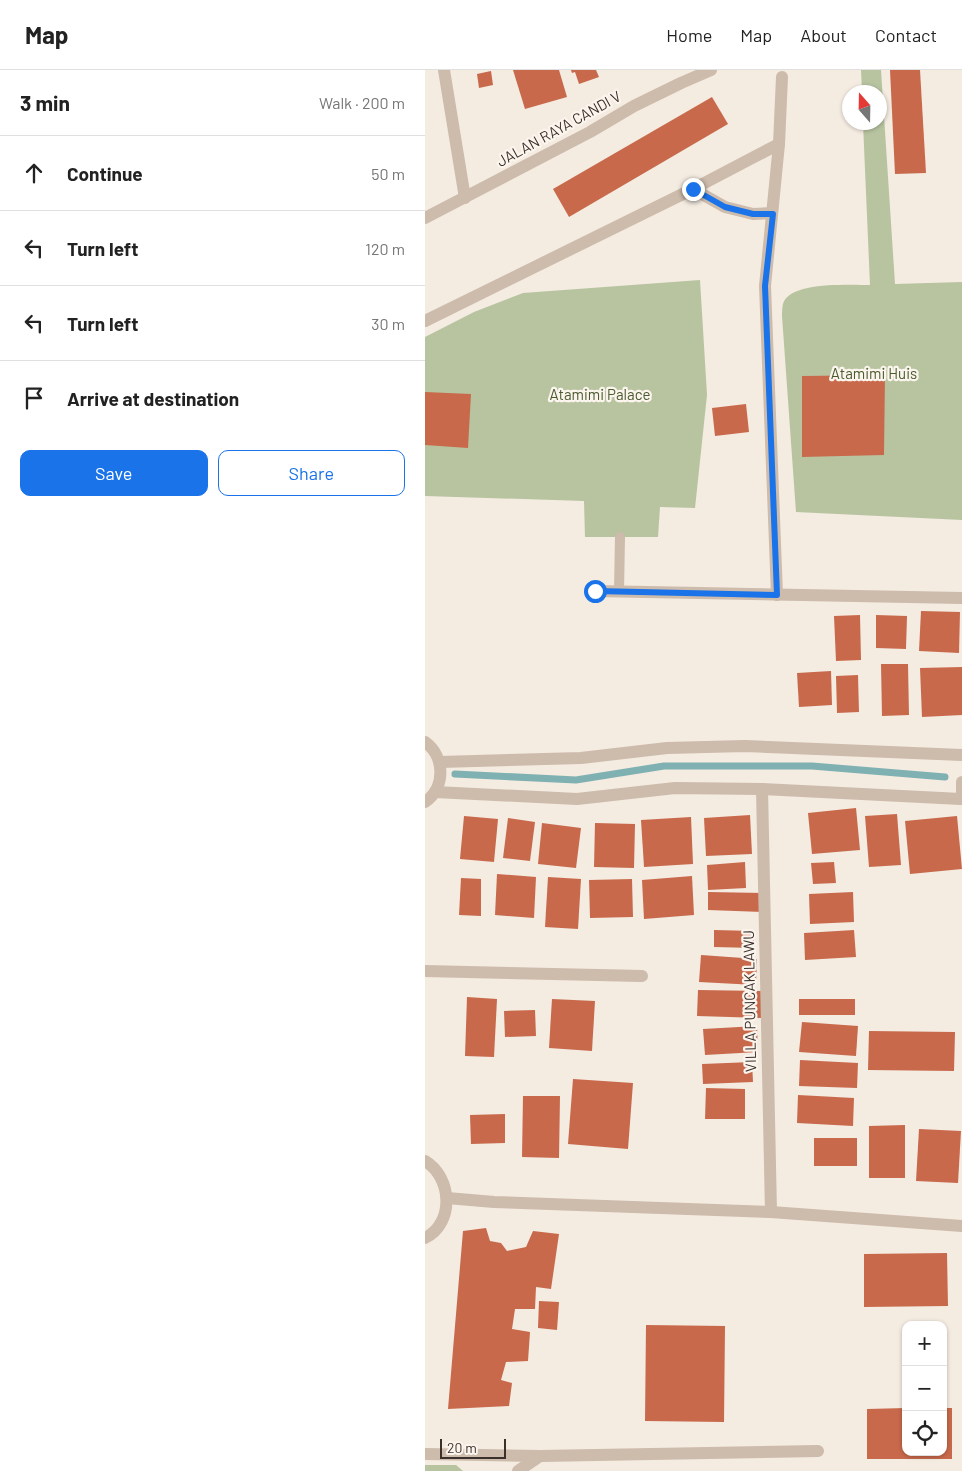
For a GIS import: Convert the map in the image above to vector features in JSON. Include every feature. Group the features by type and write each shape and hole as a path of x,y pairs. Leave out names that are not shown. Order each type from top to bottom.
{"street":[{"path":"444,70 465,198"},
{"name":"JALAN RAYA CANDI V","path":"425,218 590,132 634,106 711,70"},
{"path":"777,595 765,286 779,144 781,77"},
{"path":"425,321 693,189 779,144"},
{"path":"693,189 725,207 753,214 773,214"},
{"path":"595,591 962,598"},
{"path":"425,742 436,753 440,762 440,777 435,792 425,802"},
{"path":"440,762 581,758 667,748 745,746 962,755"},
{"path":"435,792 577,799 675,788 762,789 962,799 962,782"},
{"name":"VILLA PUNCAK LAWU","path":"762,789 771,1212"},
{"path":"425,971 642,976"},
{"path":"425,1161 438,1172 444,1184 447,1198 445,1213 439,1226 425,1238"},
{"path":"447,1198 494,1202 771,1212 962,1226"},
{"path":"425,1454 540,1456 818,1451"},
{"path":"518,1471 540,1456"}],"lane":[{"path":"619,591 620,537"}],"green space":[{"name":"Atamimi Huis","path":"861,70 881,70 882,85 862,85"},
{"name":"Atamimi Huis","path":"863,130 885,130 895,284 962,282 962,520 796,512 782,307 788,297 796,291 808,288 836,285 870,285"},
{"name":"Atamimi Palace","path":"700,280 707,395 695,508 660,507 658,537 585,537 584,501 425,496 425,337 474,312 523,293"},
{"path":"425,1465 456,1465 463,1471 425,1471"}],"building":[{"path":"513,70 559,70 567,97 525,109"},
{"path":"571,70 596,70 599,77 579,84 575,72 572,73"},
{"path":"890,70 920,70 926,173 895,174"},
{"path":"491,71 493,85 479,88 477,74"},
{"path":"712,97 728,124 569,217 553,189"},
{"path":"885,375 884,455 802,457 802,376"},
{"path":"425,392 471,394 468,448 425,445"},
{"path":"746,404 749,432 715,436 712,408"},
{"path":"921,611 960,612 959,653 919,651"},
{"path":"860,615 861,660 836,661 834,616"},
{"path":"876,615 907,616 906,649 876,648"},
{"path":"881,664 908,664 909,715 882,716"},
{"path":"962,667 962,715 922,717 920,668"},
{"path":"831,671 832,705 799,707 797,673"},
{"path":"858,675 859,712 837,713 836,676"},
{"path":"856,808 860,850 812,854 808,813"},
{"path":"897,814 901,865 869,867 865,816"},
{"path":"750,815 752,854 706,856 704,818"},
{"path":"464,816 498,819 494,862 460,859"},
{"path":"957,816 962,869 910,874 905,821"},
{"path":"691,817 693,864 644,867 641,820"},
{"path":"508,818 535,822 530,861 503,858"},
{"path":"542,823 581,828 576,868 538,864"},
{"path":"595,823 635,824 634,868 594,867"},
{"path":"745,862 746,888 708,890 707,865"},
{"path":"834,862 836,883 813,884 811,863"},
{"path":"497,874 536,877 534,918 495,915"},
{"path":"692,876 694,915 644,919 642,880"},
{"path":"548,877 581,879 578,929 545,927"},
{"path":"461,878 481,879 481,916 459,915"},
{"path":"632,879 633,917 590,918 589,880"},
{"path":"708,892 764,893 763,912 708,910"},
{"path":"853,892 854,922 810,924 809,894"},
{"path":"714,930 754,931 754,948 714,947"},
{"path":"854,930 856,957 805,960 804,933"},
{"path":"701,955 757,959 756,985 699,982"},
{"path":"698,990 763,991 762,1018 697,1016"},
{"path":"467,997 497,999 494,1057 465,1056"},
{"path":"552,999 595,1001 592,1051 549,1048"},
{"path":"799,999 855,999 855,1015 799,1015"},
{"path":"535,1010 536,1036 505,1037 504,1011"},
{"path":"802,1022 858,1026 856,1056 799,1052"},
{"path":"757,1026 758,1052 705,1055 703,1029"},
{"path":"869,1031 955,1032 954,1071 868,1070"},
{"path":"800,1060 858,1063 857,1088 799,1086"},
{"path":"752,1062 753,1082 703,1084 702,1064"},
{"path":"573,1079 633,1083 628,1149 568,1144"},
{"path":"706,1088 745,1089 745,1119 705,1119"},
{"path":"798,1095 854,1098 853,1126 797,1123"},
{"path":"523,1096 560,1096 559,1158 522,1157"},
{"path":"505,1114 505,1143 471,1144 470,1115"},
{"path":"905,1125 905,1178 869,1178 869,1126"},
{"path":"919,1129 961,1131 958,1183 916,1181"},
{"path":"814,1138 857,1138 857,1166 814,1166"},
{"path":"486,1228 490,1241 501,1243 507,1251 526,1247 533,1231 559,1234 551,1289 536,1287 535,1309 515,1309 512,1329 530,1332 528,1361 506,1362 501,1380 512,1383 509,1406 448,1409 463,1231"},
{"path":"947,1253 948,1306 864,1307 864,1254"},
{"path":"539,1301 559,1302 557,1330 538,1328"},
{"path":"646,1325 725,1326 724,1422 645,1421"},
{"path":"902,1408 902,1456 947,1456 947,1408 952,1408 952,1459 867,1459 867,1409"}],"waterway":[{"path":"455,774 576,780 664,766 812,766 945,777"}],"route":[{"path":"595,591 777,595 765,286 773,214 753,214 725,207 693,189"}]}
